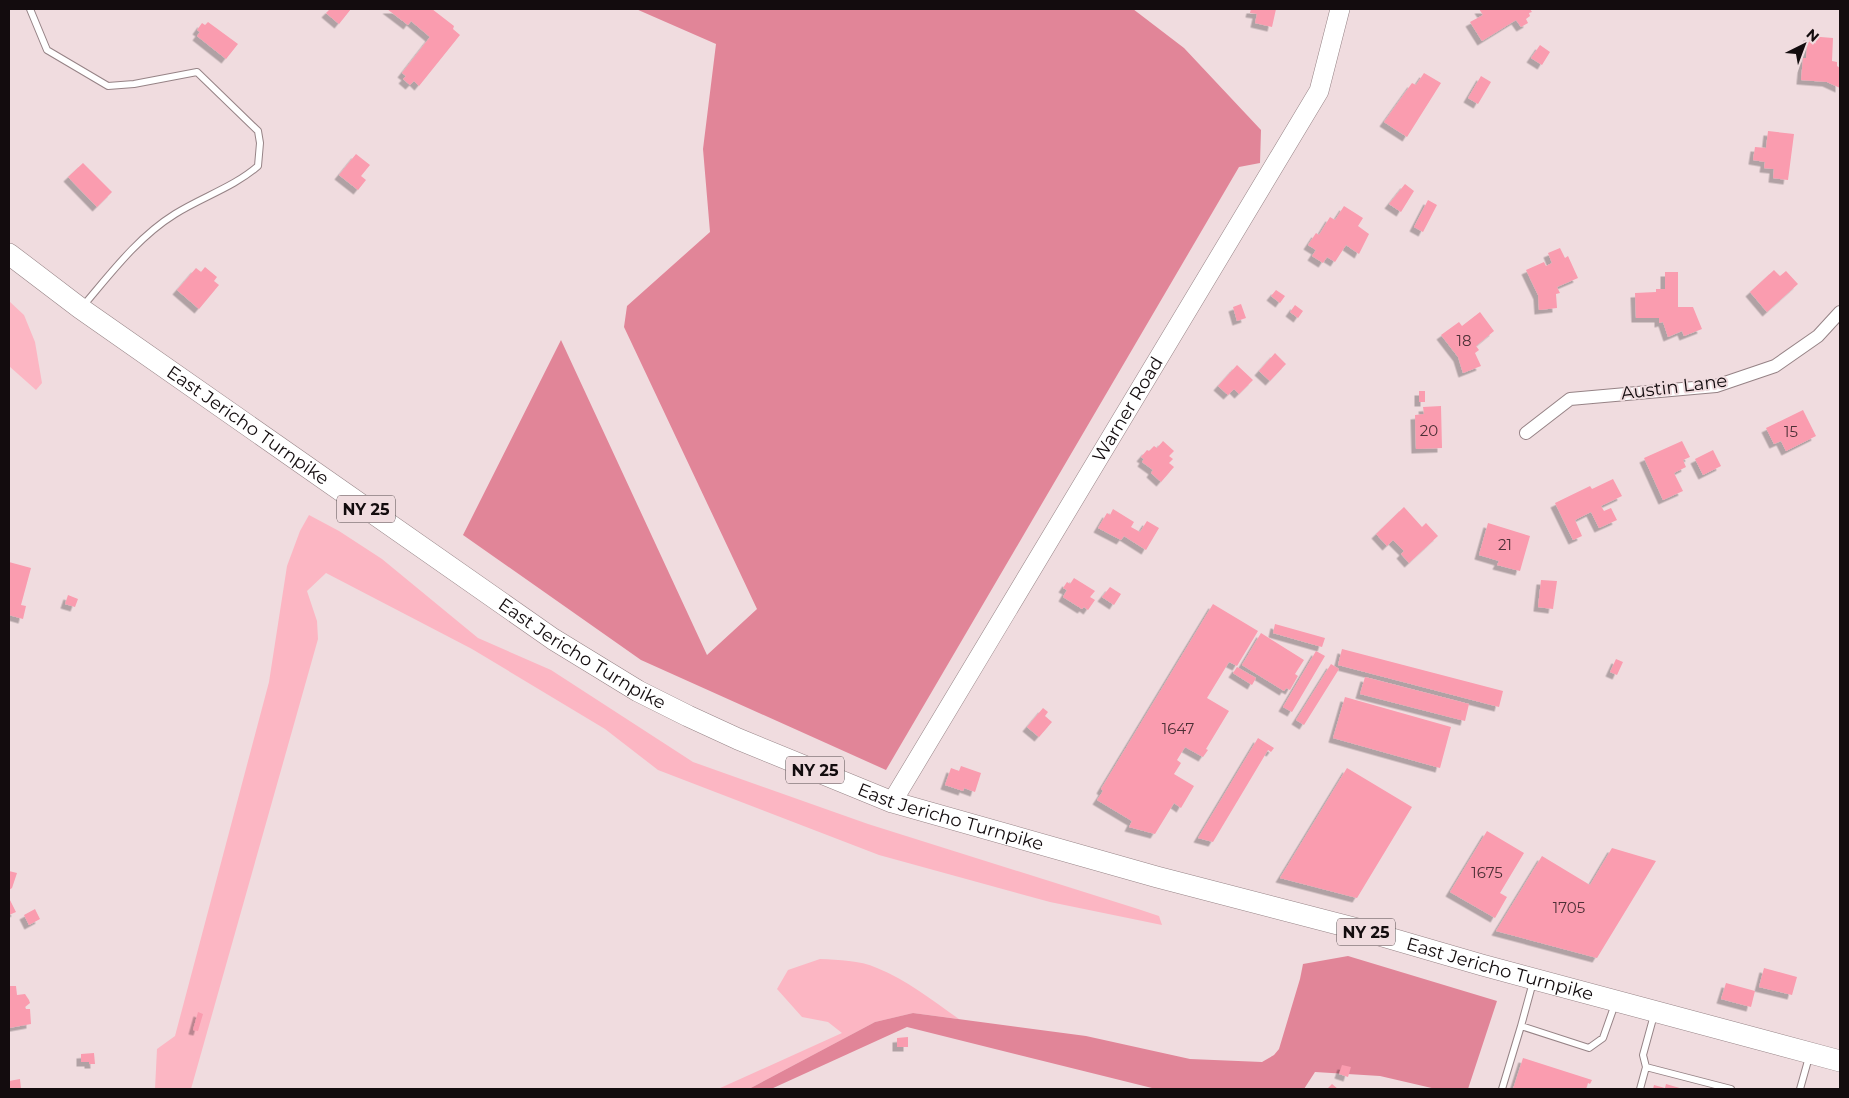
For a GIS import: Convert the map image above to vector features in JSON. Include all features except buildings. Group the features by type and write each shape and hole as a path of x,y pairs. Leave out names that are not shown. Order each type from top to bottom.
{"main road":[{"name":"East Jericho Turnpike","path":"9,254 80,308 553,639 638,691 738,739 892,802 1157,877 1365,931 1840,1061"}],"street":[{"name":"Warner Road","path":"892,802 1319,90 1340,9"},
{"name":"Austin Lane","path":"1526,433 1570,399 1716,386 1775,366 1818,336 1840,312"}],"lane":[{"path":"30,9 47,50 108,86 134,84 196,72 258,131 260,142 258,166 247,176 174,215 131,250 80,308"},
{"path":"1502,1089 1534,978"},
{"path":"1521,1026 1589,1048 1603,1038 1616,1001"},
{"path":"1640,1089 1646,1067 1643,1055 1654,1011"},
{"path":"1800,1089 1810,1052"},
{"path":"1646,1067 1731,1089"}],"shaded area":[{"path":"636,9 1133,9 1184,48 1261,130 1260,163 1239,167 886,770 641,660 463,535 561,340 707,655 757,609 624,327 627,306 710,232 703,149 716,44"},
{"path":"9,301 24,315 35,342 42,383 36,390 9,366"},
{"path":"309,515 339,531 382,559 478,638 551,670 693,762 868,824 1159,916 1162,925 1050,902 879,855 658,770 605,729 472,649 326,573 307,591 317,621 318,639 191,1089 155,1089 157,1049 175,1036 269,682 287,566 300,531"},
{"path":"1348,956 1497,1001 1468,1089 1436,1089 1380,1076 1315,1072 1304,1089 1156,1089 907,1027 771,1089 749,1089 875,1022 913,1013 1086,1036 1190,1059 1262,1062 1274,1055 1279,1049 1303,964"},
{"path":"820,959 856,962 877,968 930,998 959,1019 913,1013 875,1022 749,1089 718,1089 842,1033 828,1022 802,1017 777,989 788,970"}]}
